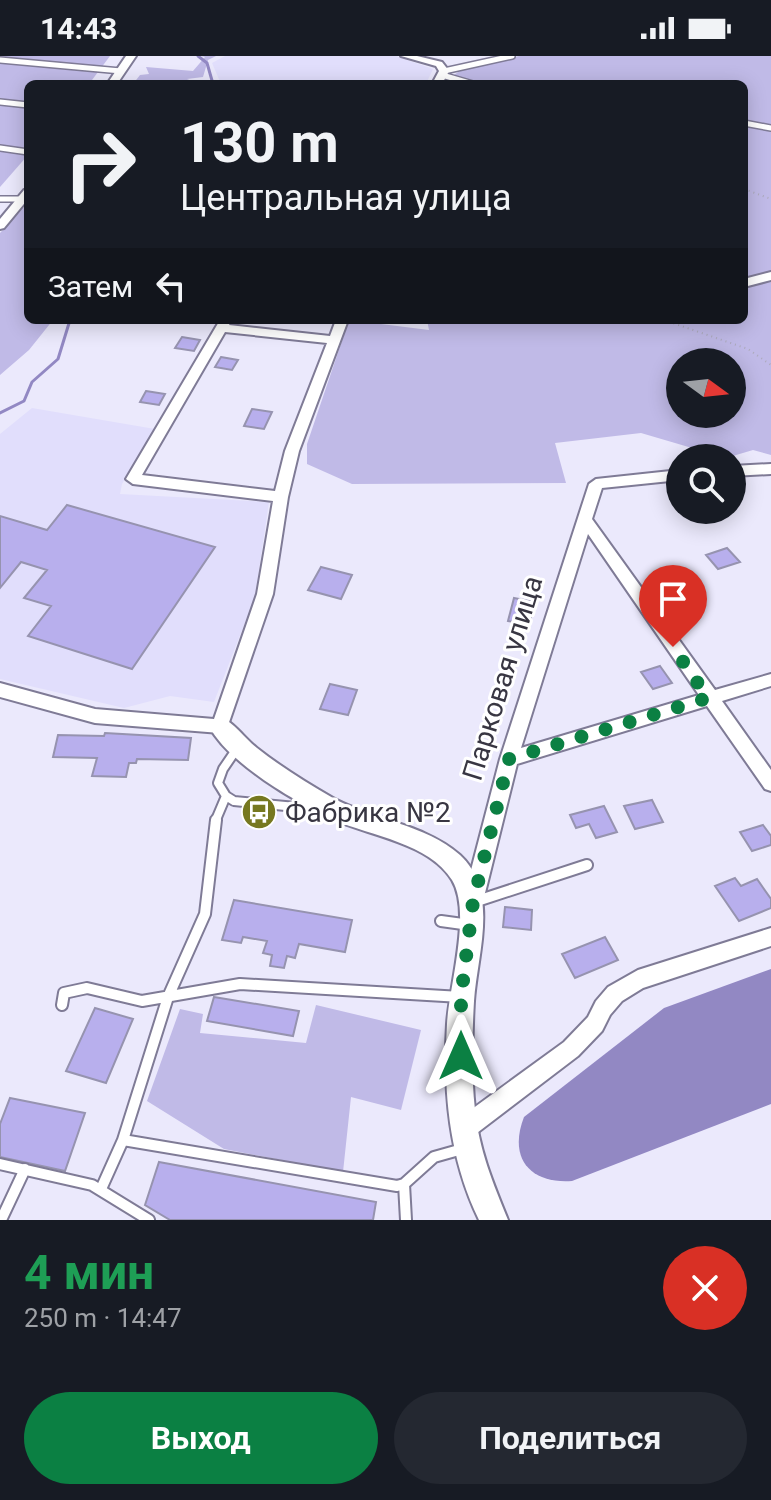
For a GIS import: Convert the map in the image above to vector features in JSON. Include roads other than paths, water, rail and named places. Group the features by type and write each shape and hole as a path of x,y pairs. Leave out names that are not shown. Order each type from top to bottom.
{"street":[{"path":"115,80 131,56"},
{"path":"406,56 439,64 441,77"},
{"path":"0,226 24,198"},
{"path":"748,282 771,276"},
{"path":"281,497 133,479 224,324 334,340"},
{"path":"220,726 265,594 292,451 340,324"},
{"path":"746,470 771,469"},
{"name":"Парковая улица","path":"494,1220 478,1192 466,1138 461,1086 461,997 472,914 509,759 596,484 666,476"},
{"path":"585,519 771,784"},
{"path":"509,759 771,680"},
{"path":"0,690 95,716 220,726"},
{"path":"220,726 227,737 239,746 339,812 432,848 461,874 472,914"},
{"path":"466,1138 571,1049 595,1024 615,994 638,980 771,937"}],"lane":[{"path":"441,77 512,56"},
{"path":"0,60 121,71"},
{"path":"0,102 24,105"},
{"path":"748,124 771,128"},
{"path":"0,148 24,151"},
{"path":"0,199 24,196"},
{"path":"239,746 223,769 218,783 226,796 234,801 339,812"},
{"path":"101,1189 123,1140 168,997 205,914 215,823 226,796"},
{"path":"441,921 472,914 587,865"},
{"path":"62,1005 64,993 87,988 142,1001 240,984 461,997"},
{"path":"123,1140 397,1186 404,1184 434,1157 466,1138"},
{"path":"0,1164 101,1189 149,1220"},
{"path":"1,1220 25,1169"},
{"path":"404,1184 406,1220"}],"waterway":[{"path":"198,56 207,63 212,80"},
{"path":"0,413 24,401 32,382 58,359 69,324"}],"place":[{"name":"Фабрика №2","path":"259,812"}]}
